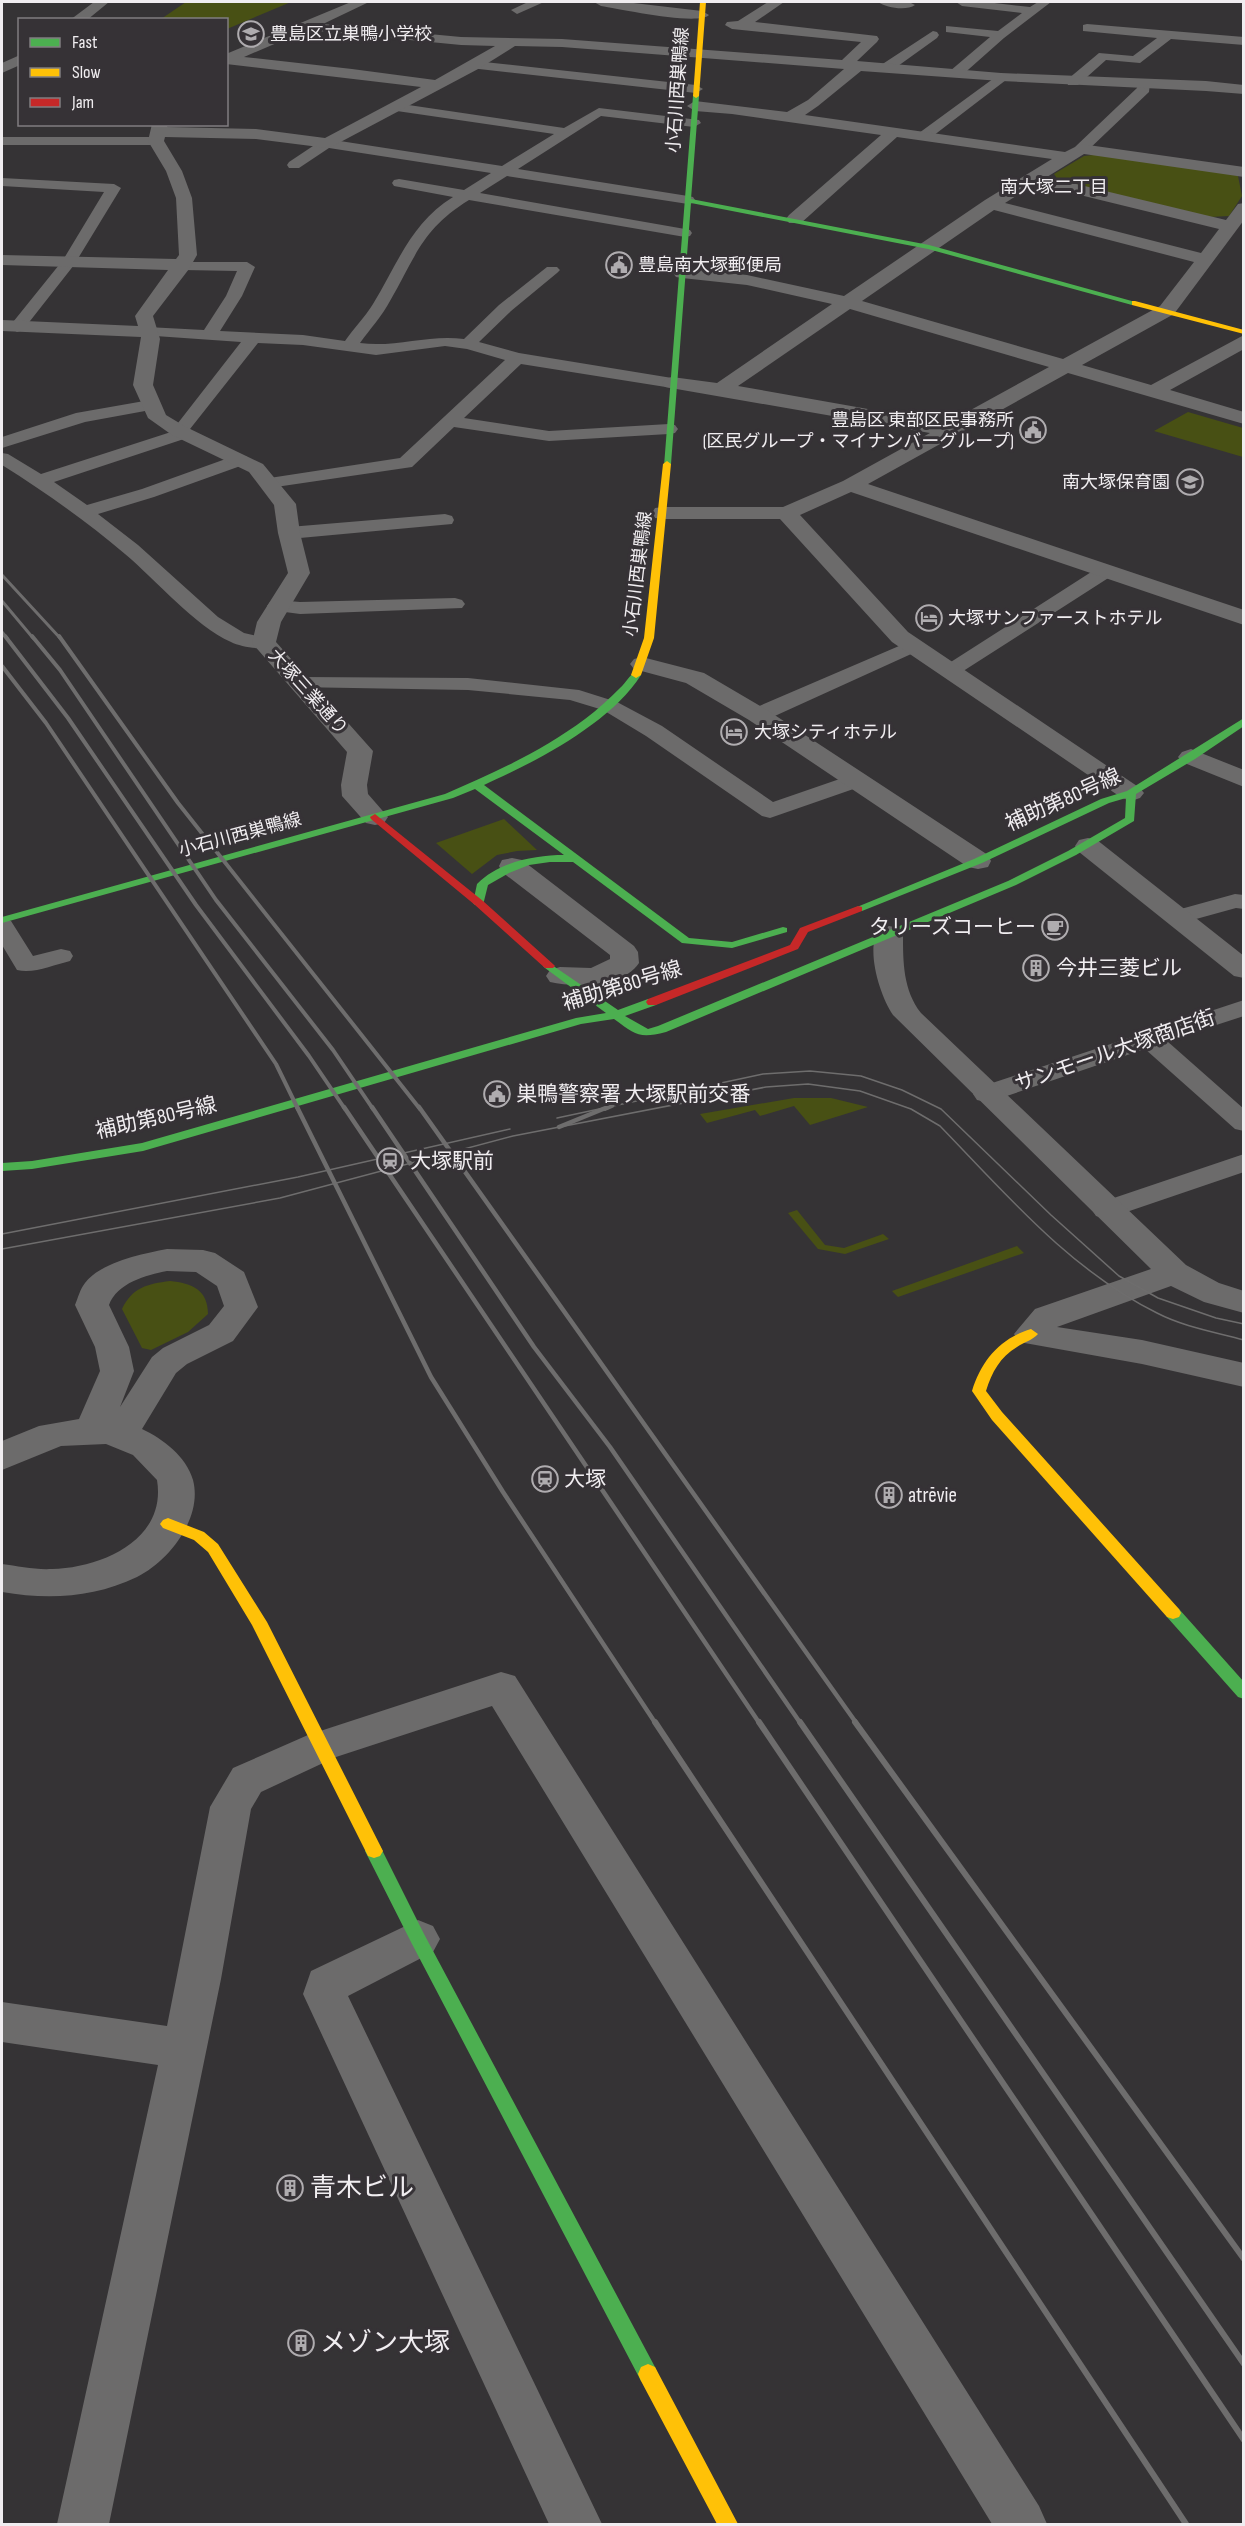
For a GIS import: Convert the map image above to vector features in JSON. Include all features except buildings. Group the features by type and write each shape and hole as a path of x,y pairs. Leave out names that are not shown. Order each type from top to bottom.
{"street":[{"path":"80,18 102,2"},
{"path":"228,59 362,2"},
{"path":"601,2 672,13 702,15 741,25 872,39 851,65 813,103 790,117"},
{"path":"741,25 777,2"},
{"name":"小石川西巣鴨線","path":"2,920 430,802 477,785 549,749 582,728 609,706 635,678 650,638 663,513 702,15"},
{"path":"304,26 461,41 562,42 955,74 1244,90"},
{"path":"150,405 142,385 151,339 144,316 188,255 184,198 158,132 256,134 327,143 475,65 512,42"},
{"path":"2,69 18,60"},
{"path":"228,60 352,73 436,86"},
{"path":"695,106 924,136 1244,172"},
{"path":"795,219 894,132"},
{"path":"722,389 991,204 1075,153"},
{"path":"1034,179 1229,226"},
{"path":"688,200 930,247 1244,332"},
{"path":"991,204 1203,259"},
{"path":"663,513 786,513 850,484 1167,310 1244,207"},
{"path":"2,260 183,265"},
{"path":"682,273 747,280 846,302 1244,418"},
{"path":"8,329 147,332"},
{"path":"1154,391 1244,341"},
{"path":"672,383 722,389 950,430"},
{"name":"大塚三業通り","path":"150,405 158,418 181,432 256,468 285,504 289,533 299,573 269,621 264,643 302,683 360,751 354,785 355,796 375,817"},
{"path":"850,484 1244,618"},
{"path":"375,817 479,903 560,976 636,1029 647,1033 662,1029 1007,887 1088,846 1130,819 1131,793 900,636 786,513"},
{"path":"642,664 694,678 758,715 978,861"},
{"name":"補助第80号線","path":"2,1167 32,1165 143,1147 580,1021 616,1015 693,988 794,947 804,930 978,861 1105,801 1131,793 1191,758 1244,721"},
{"path":"1191,758 1244,779"},
{"path":"477,785 686,941 703,962 703,978 693,988"},
{"path":"1088,846 1244,970"},
{"path":"479,903 483,884 512,866 544,856 576,859"},
{"path":"512,866 624,952 625,963 595,977 560,976"},
{"path":"686,941 708,945 735,945 776,930 804,930"},
{"path":"889,934 891,983 903,1011 986,1094 1174,1273 1193,1285 1219,1296 1244,1302"},
{"path":"167,1260 203,1261 232,1280 242,1307 221,1333 175,1356 164,1365 106,1433 117,1371 112,1347 92,1305 98,1290 134,1267 167,1260"},
{"path":"1174,1273 1047,1317 1031,1334 996,1352 983,1371 979,1391 998,1416 1244,1693"},
{"path":"1031,1334 1142,1352 1244,1375"},
{"path":"2,1457 13,1449 40,1438 72,1431 130,1437 154,1451 173,1475 176,1502 168,1524 152,1547 111,1572 83,1581 59,1584 2,1578"},
{"path":"168,1524 199,1536 213,1548 259,1622 418,1939 728,2524"},
{"path":"83,2524 184,2049 231,1807 247,1780 322,1746 501,1687 1021,2524"},
{"path":"418,1939 327,1985 325,1994 576,2524"},
{"path":"2,2022 184,2049"}],"lane":[{"path":"517,10 538,2"},
{"path":"884,2 909,4"},
{"path":"962,2 1033,11"},
{"path":"955,74 1000,35 1045,2"},
{"path":"950,28 1000,35"},
{"path":"1087,28 1244,41"},
{"path":"886,68 933,35"},
{"path":"1073,82 1103,56 1136,60 1168,35"},
{"path":"475,65 696,89"},
{"path":"924,136 1001,77"},
{"path":"1075,153 1144,89 1144,83"},
{"path":"395,107 566,132"},
{"path":"349,346 383,300 410,245 423,227 442,210 599,112 694,123"},
{"path":"21,145 24,126"},
{"path":"2,141 21,145 158,132"},
{"path":"294,165 327,143 688,200"},
{"path":"2,199 11,188 9,179 114,188 69,262 8,329"},
{"path":"399,183 685,233"},
{"path":"183,265 246,267 234,296 209,335"},
{"path":"468,344 505,308 552,270"},
{"path":"147,332 303,340 376,350 445,341 468,344 517,358 672,383"},
{"path":"39,481 181,432 253,338"},
{"path":"269,483 406,463 517,358"},
{"path":"2,443 82,417 150,405"},
{"path":"451,421 549,436 669,429"},
{"path":"2,458 84,512 131,549 211,621 238,638 264,643"},
{"path":"84,512 148,493 240,460"},
{"path":"289,533 445,520"},
{"path":"950,671 1106,572"},
{"path":"277,606 300,608 455,604"},
{"path":"758,715 913,646"},
{"path":"302,683 468,684 564,692 609,706 654,731 770,811 857,780"},
{"path":"1178,917 1235,901 1244,902"},
{"path":"2,926 26,965 61,956"},
{"name":"サンモール大塚商店街","path":"986,1094 1244,1007"},
{"path":"1149,1040 1244,1123"},
{"path":"1107,1210 1244,1162"}],"green space":[{"path":"186,2 291,2 228,29 228,18 162,18"},
{"path":"1103,154 1238,176 1242,196 1229,216 1209,217 1058,180 1054,174 1084,156"},
{"path":"1188,412 1243,428 1243,457 1154,431"},
{"path":"504,819 537,850 497,855 472,874 436,843"},
{"path":"794,1098 831,1098 868,1107 810,1125 794,1106 760,1116 755,1110 707,1123 700,1114"},
{"path":"797,1210 825,1245 844,1248 883,1234 889,1239 845,1254 818,1249 788,1213"},
{"path":"1017,1246 1024,1253 898,1297 892,1291"},
{"path":"170,1281 197,1289 205,1299 208,1314 188,1332 151,1350 142,1348 122,1309 136,1291"}],"tram line":[{"path":"557,1118 763,1074 810,1071 861,1076 902,1090 941,1109 1051,1215 1119,1276 1158,1298 1216,1318 1244,1324"},
{"path":"2,1249 280,1198 513,1136 766,1087 808,1084 860,1091 911,1109 940,1126 1041,1229 1096,1275 1125,1295 1167,1318 1244,1340"},
{"path":"2,1234 298,1177 510,1129"}],"railway":[{"path":"2,575 60,638"},
{"path":"2,601 33,638"},
{"path":"2,632 7,638"},
{"path":"5,636 68,718 196,905 309,1056 345,1109"},
{"path":"32,636 60,670 216,900 333,1050 373,1109"},
{"path":"59,636 178,803 420,1109"},
{"path":"2,666 46,723 276,1064 298,1109"},
{"path":"605,1109 612,1106"},
{"path":"297,1107 431,1377 503,1492 656,1724"},
{"path":"344,1107 760,1724"},
{"path":"372,1107 534,1347 610,1447 801,1724"},
{"path":"419,1107 857,1724"},
{"path":"559,1127 608,1107"},
{"path":"655,1722 1186,2524"},
{"path":"759,1722 1244,2440"},
{"path":"800,1722 1244,2364"},
{"path":"855,1722 1244,2259"}],"traffic: fast":[{"path":"667,464 696,96"},
{"path":"688,200 929,247 1135,303"},
{"path":"2,920 449,796 512,768 571,734 616,698 636,675"},
{"path":"858,909 978,861 1105,801 1131,793 1191,757 1244,721"},
{"path":"477,785 686,941 732,945 783,930"},
{"path":"549,966 636,1029 647,1033 662,1029 1012,883 1072,853 1130,819 1131,793"},
{"path":"479,903 483,884 516,866 538,860 576,859"},
{"path":"2,1167 32,1165 143,1147 580,1021 616,1015 652,1002"},
{"path":"1173,1613 1244,1693"},
{"path":"374,1851 418,1939 648,2374"}],"traffic: slow":[{"path":"696,96 703,2"},
{"path":"1135,303 1244,332"},
{"path":"636,675 649,638 667,464"},
{"path":"1031,1334 997,1355 986,1371 979,1391 997,1416 1173,1613"},
{"path":"168,1524 199,1536 213,1548 259,1622 374,1851"},
{"path":"648,2374 728,2524"}],"traffic: jam":[{"path":"375,817 479,903 549,966"},
{"path":"652,1002 794,947 804,930 858,909"}],"place":[{"name":"豊島区立巣鴨小学校","path":"251,34"},
{"name":"豊島南大塚郵便局","path":"619,265"},
{"name":"豊島区 東部区民事務所 (区民グループ・マイナンバーグループ)","path":"1033,430"},
{"name":"南大塚保育園","path":"1190,482"},
{"name":"大塚サンファーストホテル","path":"929,618"},
{"name":"大塚シティホテル","path":"734,732"},
{"name":"タリーズコーヒー","path":"1055,927"},
{"name":"今井三菱ビル","path":"1036,968"},
{"name":"巣鴨警察署 大塚駅前交番","path":"497,1094"},
{"name":"大塚駅前","path":"390,1161"},
{"name":"大塚","path":"545,1479"},
{"name":"atrēvie","path":"889,1495"},
{"name":"青木ビル","path":"290,2188"},
{"name":"メゾン大塚","path":"301,2343"}],"district":[{"name":"南大塚二丁目","path":"1054,187"}]}
